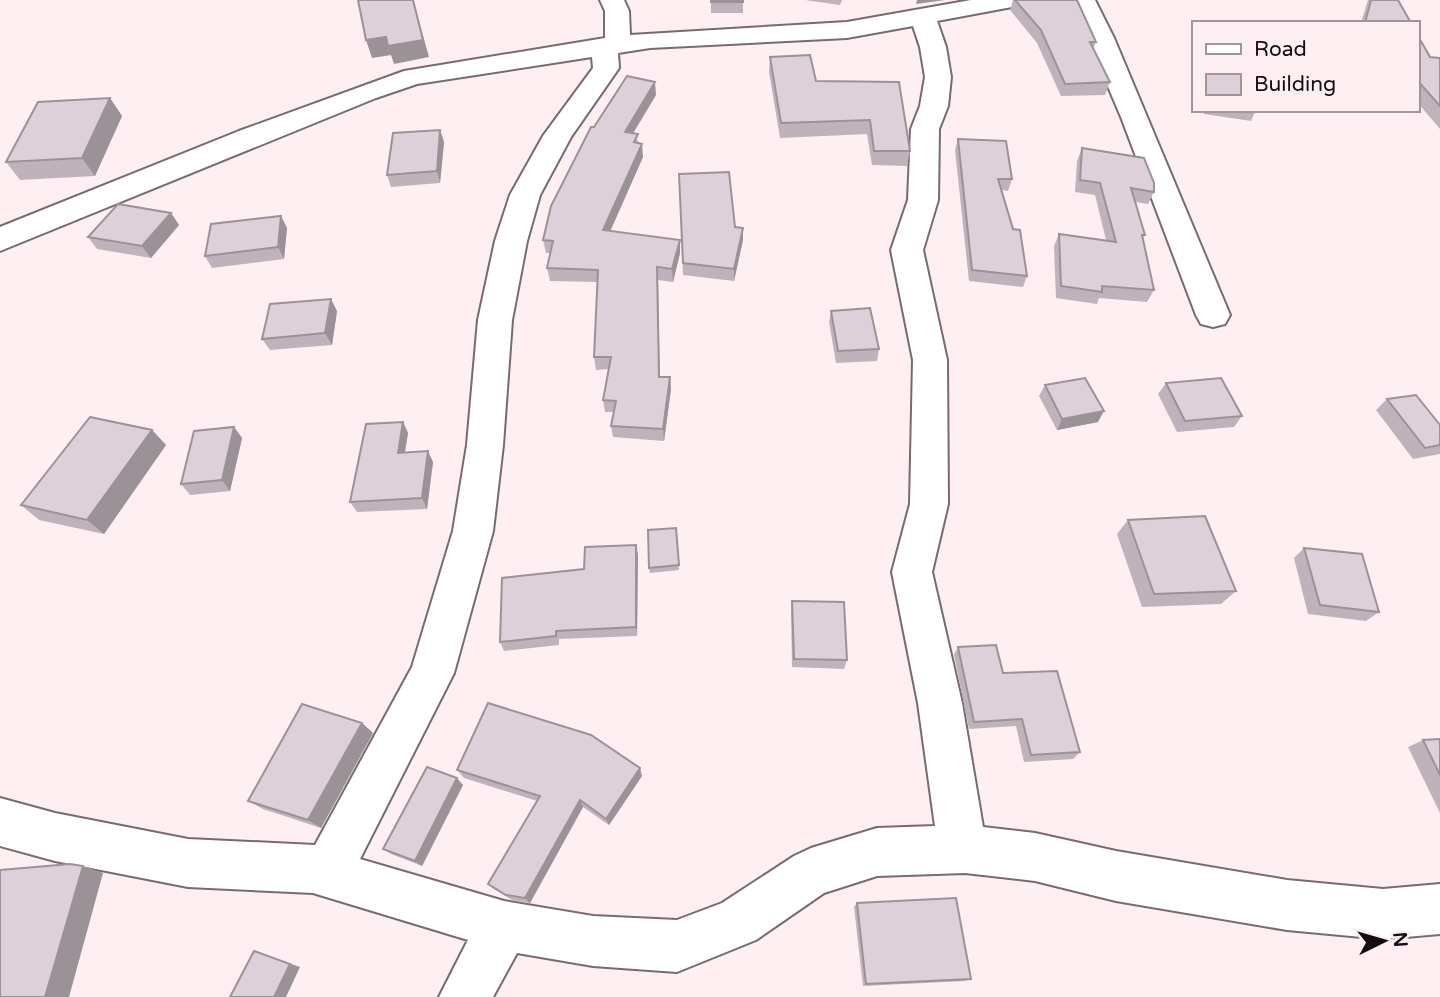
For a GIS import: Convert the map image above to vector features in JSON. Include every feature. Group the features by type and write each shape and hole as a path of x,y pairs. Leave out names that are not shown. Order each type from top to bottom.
{"street":[{"path":"327,873 432,673 473,531 485,445 495,320 511,240 525,195 537,170 557,136 606,68 617,11 612,0"},
{"path":"0,240 115,191 366,92 412,77 650,40 847,30 923,18 959,5 1012,0"},
{"path":"1083,0 1135,110 1158,177 1213,315"},
{"path":"923,18 939,77 934,106 925,129 923,200 907,250 930,360 929,504 912,572 940,703 954,806 965,849"},
{"path":"0,822 55,837 188,863 313,869 504,926 593,941 677,946 738,922 811,873 877,852 965,849 1035,858 1116,876 1287,905 1383,914 1440,909"},
{"path":"465,997 504,926"}],"building":[{"path":"358,0 413,0 423,40 388,46 386,37 366,40"},
{"path":"743,0 743,2 711,2"},
{"path":"1015,0 1077,0 1096,42 1090,42 1110,82 1065,84 1041,30"},
{"path":"1371,0 1398,0 1410,21 1366,21"},
{"path":"1419,38 1430,57 1440,58 1440,106 1419,82"},
{"path":"810,55 816,81 899,82 910,151 874,151 870,120 781,123 770,57"},
{"path":"627,76 655,82 625,132 638,134 634,142 642,144 603,230 680,240 672,269 657,267 659,377 670,377 663,429 611,426 616,401 603,400 611,357 594,357 598,270 547,268 553,241 543,240 551,206 591,127 594,127"},
{"path":"110,98 82,158 6,162 38,102"},
{"path":"440,130 437,171 387,175 393,133"},
{"path":"958,139 1006,141 1012,179 998,179 1013,229 1020,230 1027,276 972,270"},
{"path":"1082,148 1144,158 1154,183 1154,192 1131,188 1145,235 1142,235 1154,290 1102,286 1102,292 1061,286 1059,234 1116,242 1100,183 1080,180"},
{"path":"729,172 735,227 743,228 734,269 683,263 679,174"},
{"path":"118,204 171,213 142,246 88,237"},
{"path":"281,216 278,247 205,256 211,224"},
{"path":"331,299 325,333 262,339 270,304"},
{"path":"870,308 879,349 838,351 831,311"},
{"path":"1085,378 1104,411 1062,419 1045,385"},
{"path":"1221,378 1242,416 1185,421 1166,383"},
{"path":"1416,395 1440,425 1440,445 1425,448 1387,399"},
{"path":"90,417 152,430 87,520 21,505"},
{"path":"403,422 398,453 428,451 422,498 350,502 366,424"},
{"path":"234,427 222,480 181,484 194,431"},
{"path":"1205,516 1236,591 1154,594 1128,520"},
{"path":"676,528 679,565 649,568 648,530"},
{"path":"636,545 636,627 556,631 556,636 500,642 502,578 584,569 585,547"},
{"path":"1304,548 1362,554 1379,612 1320,605"},
{"path":"792,601 844,602 847,660 794,659"},
{"path":"996,645 1003,673 1057,671 1080,752 1031,755 1022,719 974,722 958,647"},
{"path":"488,703 591,735 640,768 606,819 580,800 525,898 506,895 488,884 540,796 457,770"},
{"path":"302,704 362,723 308,820 248,801"},
{"path":"1440,739 1440,775 1423,740"},
{"path":"427,767 457,778 415,861 383,849"},
{"path":"70,864 83,866 45,997 0,997 0,870"},
{"path":"956,898 971,979 866,984 857,903"},
{"path":"254,951 290,964 274,997 230,997"}]}
